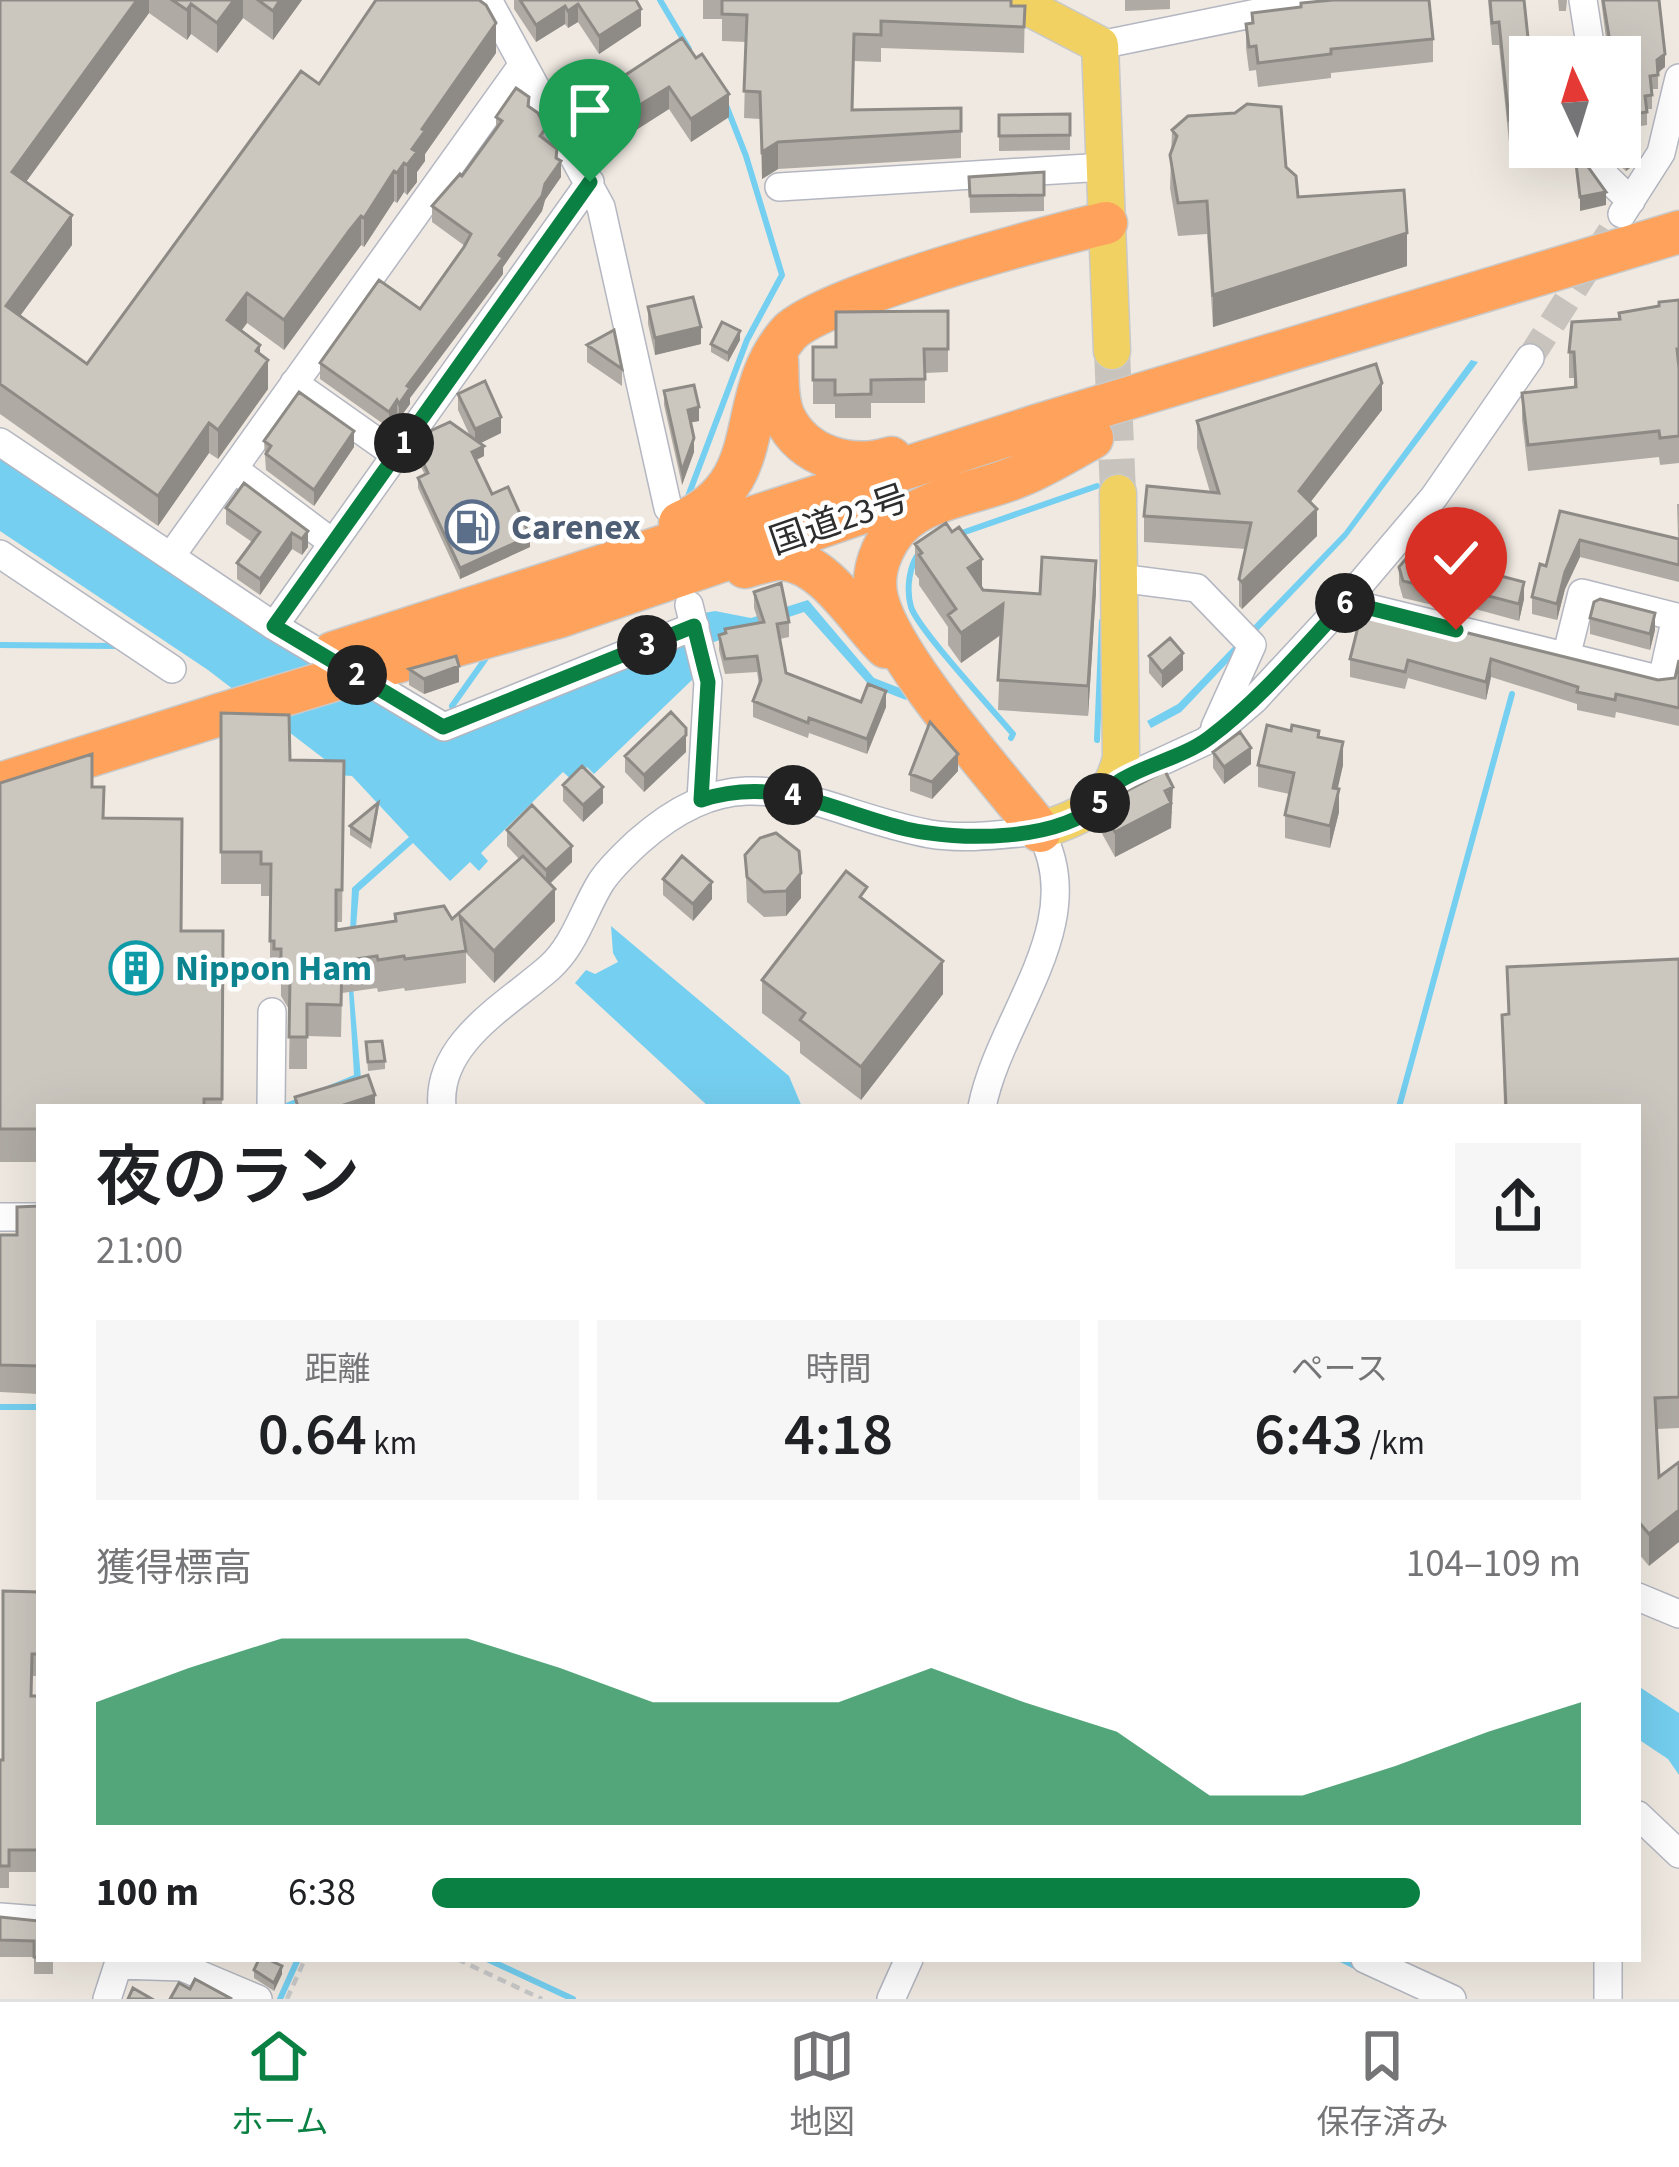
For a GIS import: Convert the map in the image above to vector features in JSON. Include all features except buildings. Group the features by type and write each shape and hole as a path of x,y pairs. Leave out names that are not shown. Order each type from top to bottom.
{"highway":[{"path":"554,599 721,500 735,482 751,413 776,352 799,324 822,310 1106,223"},
{"name":"国道23号","path":"554,599 1036,426 1679,232"},
{"name":"国道23号","path":"0,758 199,692 346,663 1679,257"},
{"path":"776,352 784,416 808,445 841,462 874,464 958,439 1036,426"},
{"path":"1040,831 930,690 885,622 875,595 875,568 892,536 916,512 1022,476 1092,438"},
{"path":"554,599 782,559 825,580 930,690"},
{"name":"国道23号","path":"0,784 199,692"}],"main road":[{"path":"1014,0 1100,45 1112,351"},
{"path":"1040,831 1100,803 1115,783 1122,733 1118,493"}],"street":[{"path":"488,0 601,207 668,508"},
{"path":"1100,45 1292,2 1321,0"},
{"path":"1583,0 1589,36"},
{"path":"171,556 523,64"},
{"path":"1603,168 1627,208 1661,152 1679,78"},
{"path":"779,187 1104,167"},
{"path":"274,626 590,182"},
{"path":"1115,783 1211,736 1254,700 1346,602 1434,496 1530,358"},
{"path":"294,383 395,455"},
{"path":"0,442 274,626 443,727 695,629 708,682 701,800"},
{"path":"234,469 333,543"},
{"path":"0,554 199,692"},
{"path":"1119,578 1197,587 1245,638 1211,736"},
{"path":"1346,602 1566,657"},
{"path":"442,1104 441,1091 458,1048 560,958 602,880 620,859 676,811 734,790 800,796 935,835 1040,831 1053,854 1057,880 1052,931 997,1059 983,1104"},
{"path":"271,1104 272,1012"},
{"path":"0,1217 36,1217"},
{"path":"1641,1598 1679,1614"},
{"path":"1641,1818 1679,1854"},
{"path":"0,1916 36,1920"},
{"path":"107,1999 119,1962 182,1967 258,1999"},
{"path":"891,1999 908,1962"},
{"path":"1372,1962 1452,1999"},
{"path":"1608,1962 1608,1999"}],"path":[{"path":"287,1999 304,1962"},
{"path":"463,1962 542,1999"}],"water":[{"path":"1471,360 1478,362 1347,537 1181,712 1151,728 1147,721 1178,704 1344,532"},
{"path":"0,454 286,645 445,741 705,633 704,613 751,618 808,600 874,678 910,692 906,700 870,686 804,612 690,650 692,680 594,774 587,767 573,781 563,772 481,853 488,861 479,871 470,862 450,881 413,843 359,891 352,975 361,1079 286,1104 354,1075 348,975 352,888 409,837 352,776 337,775 336,768 208,670 0,531"},
{"path":"611,926 789,1076 801,1104 706,1104 575,983 586,970 595,974 618,962"},
{"path":"1641,1688 1679,1713 1679,1775 1668,1759 1641,1741"}],"waterway":[{"path":"660,0 689,49"},
{"path":"687,499 747,340 782,275 726,105"},
{"path":"959,534 1097,486"},
{"path":"920,552 910,578 911,607 941,651 1013,734 1011,738"},
{"path":"1097,740 1102,621"},
{"path":"0,645 116,646"},
{"path":"452,706 486,658"},
{"path":"1400,1104 1512,694"},
{"path":"0,1407 36,1407"},
{"path":"280,1999 297,1962"},
{"path":"493,1962 573,1999"},
{"path":"1347,1962 1359,1968"}],"tunnel":[{"path":"1530,358 1622,214"},
{"path":"1112,351 1118,493"}],"place":[{"name":"Carenex","path":"472,527"},
{"name":"Nippon Ham","path":"136,968"}],"route":[{"path":"590,182 274,626 443,727 694,626 708,682 701,800 734,790 765,790 935,835 1040,831 1100,803 1115,783 1206,741 1254,700 1346,602 1456,630"}]}
